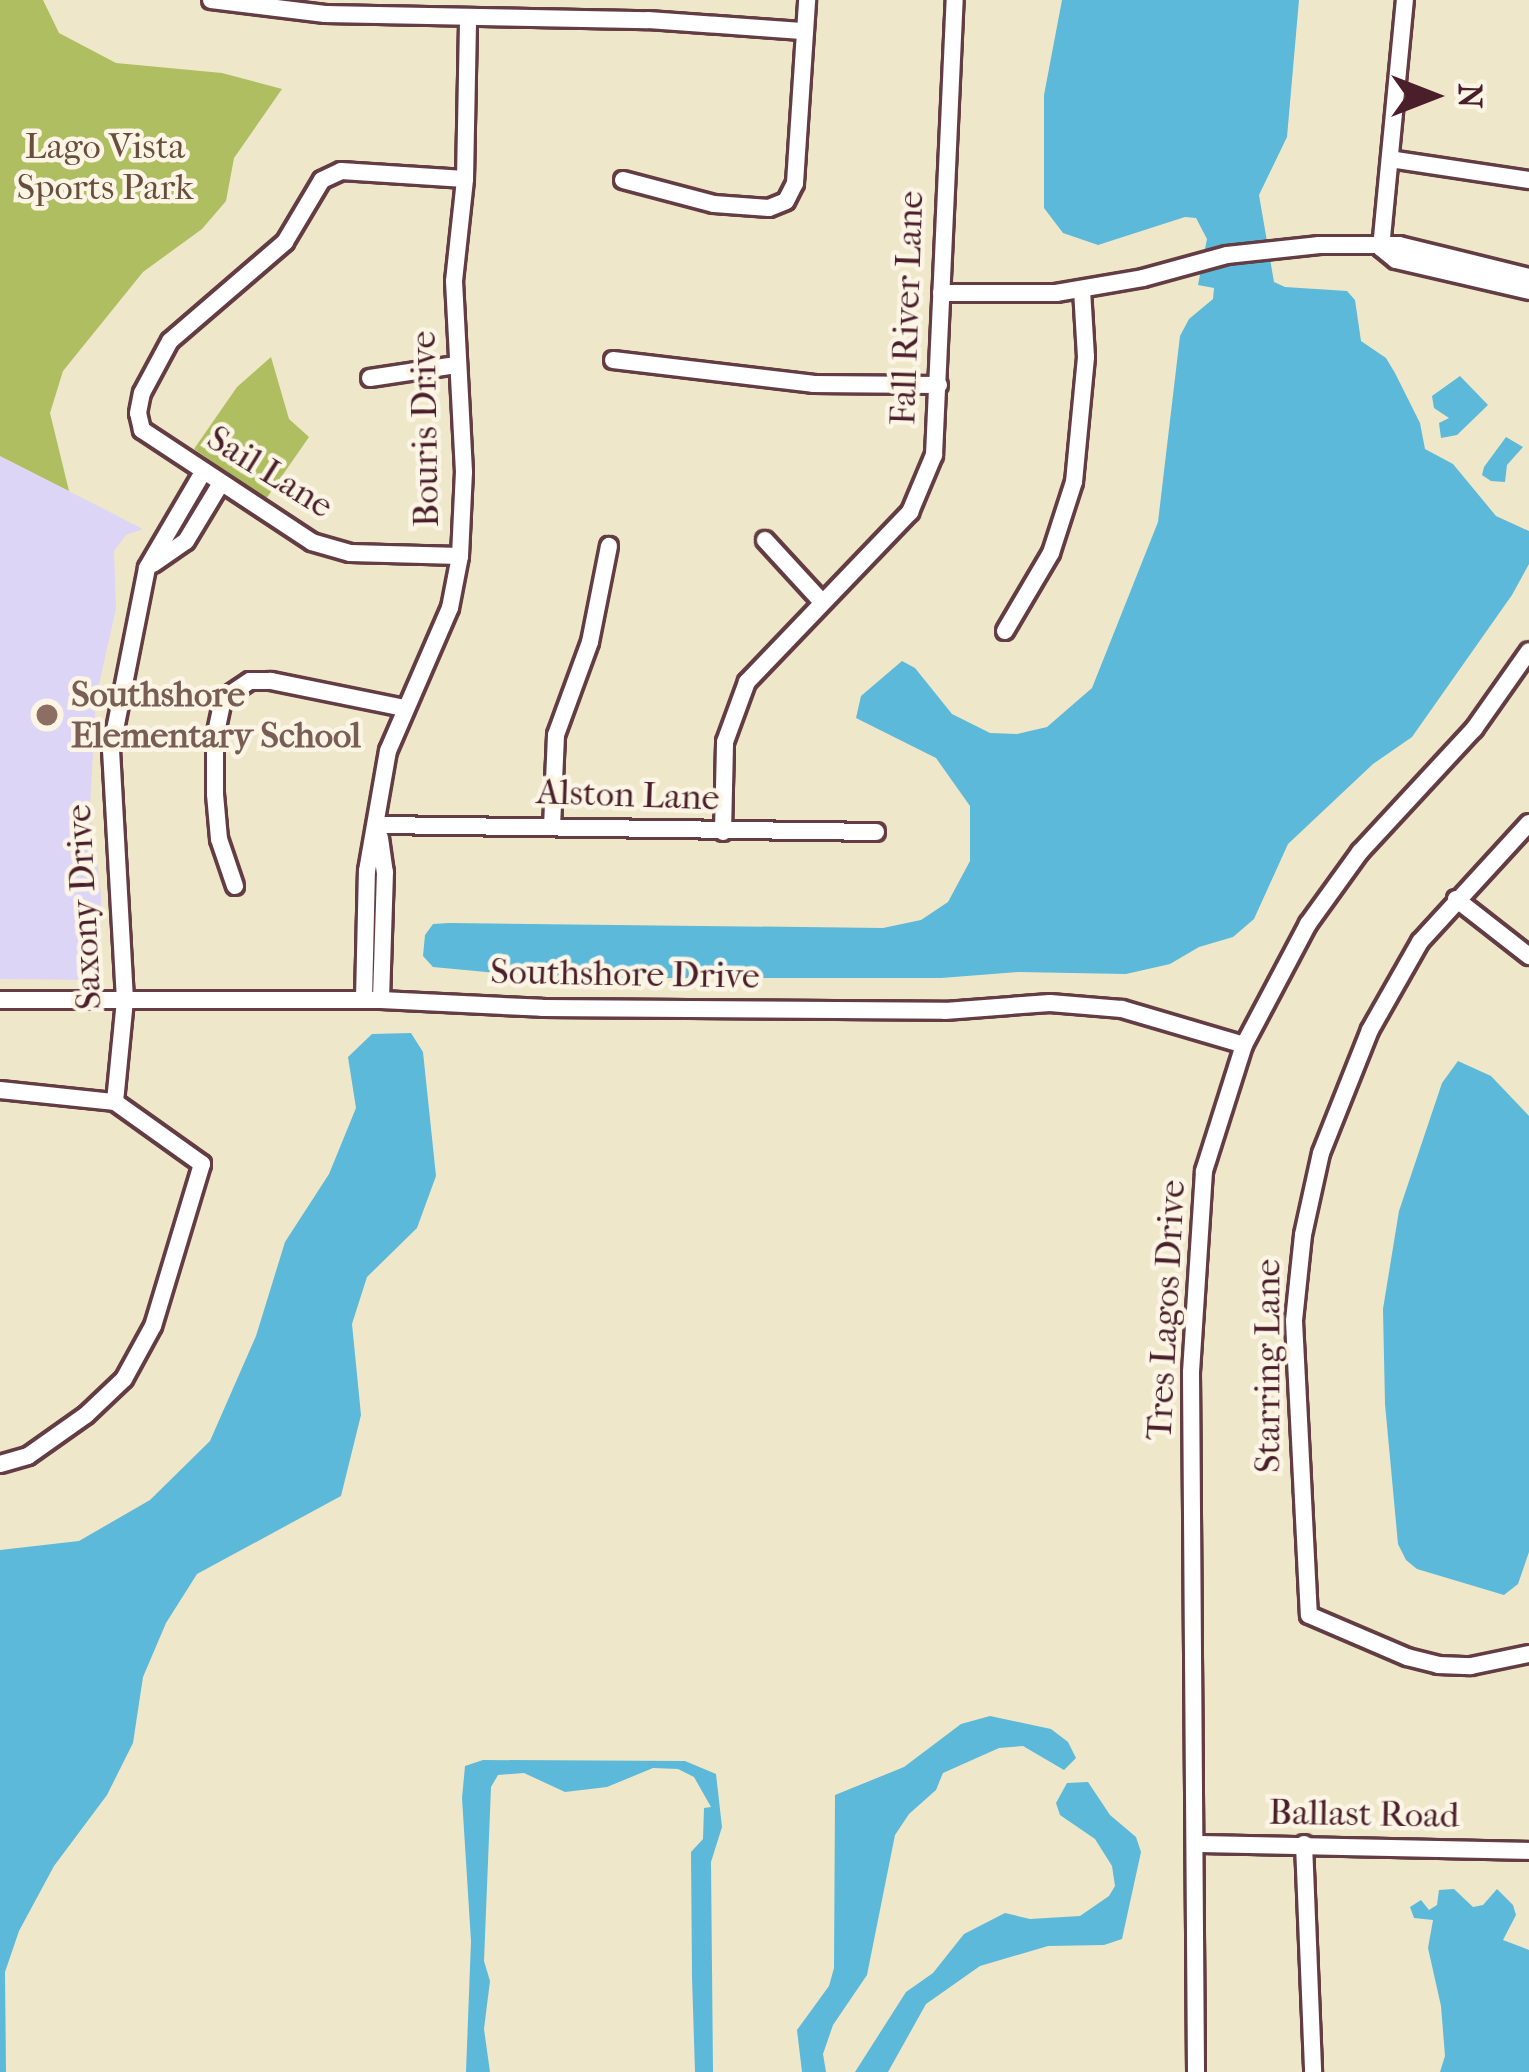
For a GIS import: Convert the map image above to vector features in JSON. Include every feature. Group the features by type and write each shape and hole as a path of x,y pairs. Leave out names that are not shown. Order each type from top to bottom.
{"street":[{"path":"648,20 650,0"},
{"path":"623,180 714,204 769,208 786,201 795,184 807,0"},
{"name":"Fall River Lane","path":"724,832 725,742 733,709 765,658 910,512 934,455 955,0"},
{"path":"1381,248 1405,0"},
{"path":"217,1 325,14 648,20 802,31"},
{"name":"Bouris Drive","path":"372,1000 384,767 404,708 450,608 460,556 464,472 454,281 465,179 468,16"},
{"path":"1390,159 1529,180"},
{"name":"Sail Lane","path":"460,556 350,553 312,542 142,430 138,413 142,393 170,341 285,242 322,180 341,171 465,179"},
{"path":"941,293 1082,290 1194,262 1284,247 1399,245 1529,277"},
{"path":"1381,248 1396,260 1529,291"},
{"path":"1005,631 1051,553 1074,482 1086,357 1082,290"},
{"path":"613,360 813,384 938,385"},
{"path":"370,378 456,365"},
{"name":"Saxony Drive","path":"115,1102 125,1000 111,750 148,568 203,472"},
{"path":"148,568 186,541 221,483"},
{"path":"179,513 196,524"},
{"path":"765,540 822,602"},
{"path":"552,826 556,735 590,642 609,546"},
{"name":"Tres Lagos Drive","path":"1196,2072 1191,1372 1204,1171 1244,1045 1281,969 1337,882 1474,729 1529,651"},
{"path":"236,886 219,839 215,794 215,737 224,699 250,681 271,681 404,708"},
{"name":"Starring Lane","path":"1529,824 1456,898 1412,953 1370,1030 1321,1153 1303,1235 1294,1321 1309,1615 1407,1658 1438,1665 1471,1666 1529,1654"},
{"name":"Alston Lane","path":"378,825 876,832"},
{"path":"1456,898 1529,956"},
{"name":"Southshore Drive","path":"0,1000 372,1000 542,1008 921,1011 1050,1003 1122,1009 1244,1045"},
{"path":"0,1090 115,1102 202,1164 153,1326 124,1378 86,1415 28,1456 0,1464"},
{"name":"Ballast Road","path":"1197,1844 1529,1851"},
{"path":"1304,1844 1313,2072"}],"shaded area":[{"name":"Southshore Elementary School","path":"0,456 143,529 126,535 114,551 116,609 96,697 90,807 101,893 101,968 91,980 0,979"}],"green space":[{"name":"Lago Vista Sports Park","path":"0,0 43,0 59,33 116,63 222,73 282,89 234,158 226,201 202,229 143,272 63,371 50,413 69,491 0,456"},
{"path":"271,357 289,419 309,437 266,499 194,449 237,387"}],"water":[{"path":"1062,0 1299,0 1287,137 1259,195 1274,282 1285,287 1347,291 1355,300 1361,341 1386,358 1395,373 1420,423 1425,449 1453,464 1496,516 1529,531 1529,564 1512,595 1412,737 1373,764 1288,844 1254,919 1233,937 1199,947 1170,964 1126,974 1018,972 941,978 551,978 433,967 423,956 425,935 433,924 883,928 921,920 948,902 970,861 970,806 936,758 856,718 861,696 902,661 915,668 952,714 990,733 1017,734 1047,727 1092,688 1158,522 1180,336 1189,319 1213,299 1214,288 1198,285 1207,239 1196,218 1185,217 1098,245 1063,233 1044,208 1044,95"},
{"path":"1460,376 1488,405 1457,435 1441,438 1439,423 1449,418 1434,408 1432,396"},
{"path":"1506,437 1523,447 1507,465 1505,482 1491,481 1482,475 1484,467"},
{"path":"411,1033 423,1052 436,1176 417,1228 367,1277 352,1324 361,1415 341,1496 197,1574 166,1623 143,1677 133,1743 107,1795 54,1866 19,1931 5,1972 6,2072 0,2072 0,1550 79,1541 150,1500 210,1441 256,1336 285,1242 329,1174 356,1108 348,1057 372,1034"},
{"path":"1458,1061 1491,1076 1529,1116 1529,1552 1518,1584 1504,1595 1417,1569 1406,1560 1398,1544 1385,1404 1383,1309 1399,1211 1442,1083"},
{"path":"990,1716 1051,1729 1068,1742 1076,1758 1064,1770 1023,1746 999,1748 943,1773 936,1790 909,1814 895,1835 867,1975 833,2025 823,2054 826,2072 802,2072 797,2030 829,1986 834,1968 835,1795 904,1767 961,1724"},
{"path":"483,1760 685,1761 716,1774 722,1827 711,1862 713,2072 695,2072 691,1852 703,1839 704,1808 711,1807 694,1777 678,1769 653,1768 607,1787 565,1792 524,1773 498,1775 491,1787 484,1961 490,1981 484,2029 490,2072 466,2072 471,1941 462,1798 465,1766"},
{"path":"1088,1782 1110,1815 1136,1837 1141,1852 1122,1939 1104,1945 1048,1946 980,1966 926,2004 888,2072 855,2072 906,1992 933,1973 964,1934 1005,1913 1030,1919 1080,1916 1109,1896 1115,1886 1112,1866 1095,1839 1060,1815 1056,1803 1067,1783"},
{"path":"1454,1889 1473,1907 1483,1905 1497,1889 1513,1905 1516,1915 1503,1940 1529,1950 1529,2072 1440,2072 1445,2056 1441,2006 1428,1948 1433,1920 1414,1918 1410,1907 1421,1900 1429,1910 1437,1905 1439,1890"}],"place":[{"name":"Southshore Elementary School","path":"47,715"}]}
